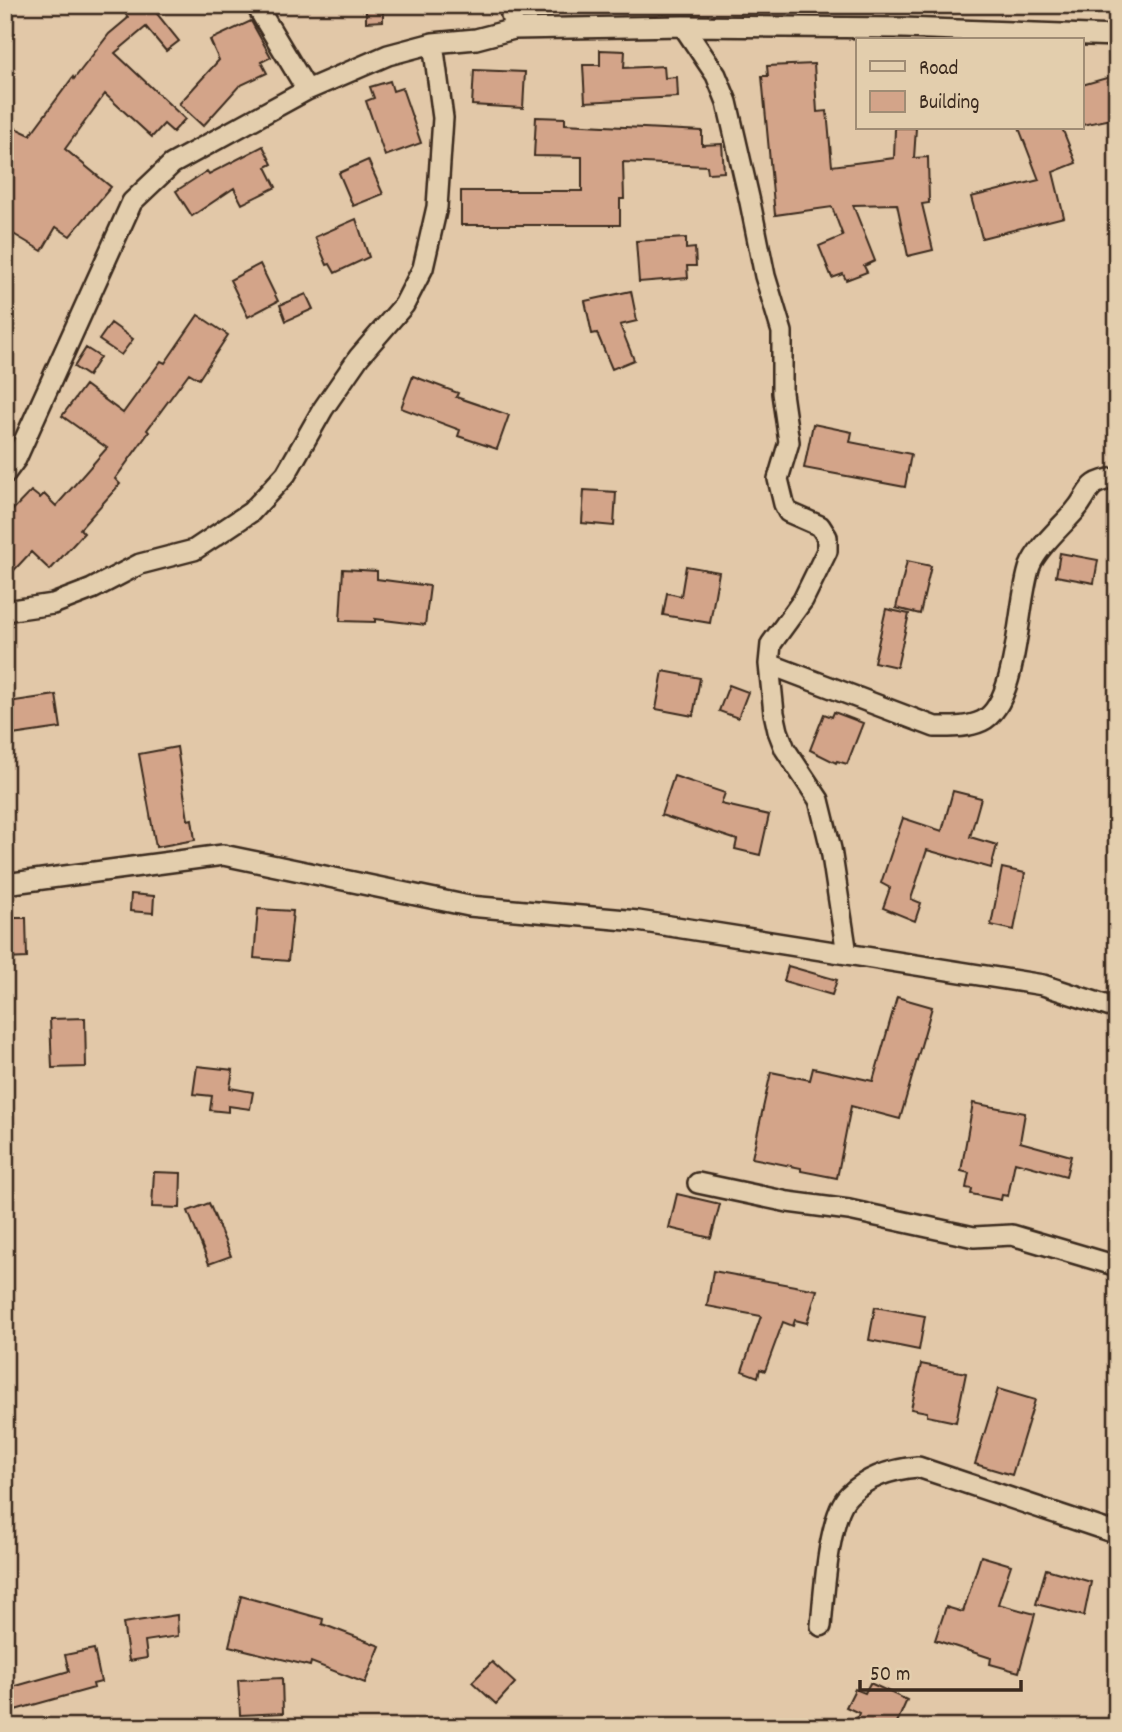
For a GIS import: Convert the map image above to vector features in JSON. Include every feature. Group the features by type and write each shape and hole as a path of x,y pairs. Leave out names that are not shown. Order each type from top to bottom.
{"street":[{"path":"256,5 307,90"},
{"path":"509,5 514,29"},
{"path":"5,474 16,459 132,202 172,164 307,90 388,55 433,43 476,39 514,29 682,26 903,28 1117,36"},
{"path":"682,26 716,75 727,103 765,276 782,332 781,384 789,442 778,479 781,496 788,512 820,526 827,537 827,551 803,600 771,644 769,664 778,731 785,748 819,800 831,849 847,954"},
{"path":"5,611 53,604 92,589 140,564 194,550 251,512 286,474 323,409 359,357 404,305 422,268 437,207 443,118 433,43"},
{"path":"769,664 934,727 959,727 984,721 1000,702 1014,658 1030,565 1077,509 1086,493 1099,480 1117,478"},
{"path":"5,884 153,862 223,855 469,906 638,921 1044,985 1117,1009"},
{"path":"698,1183 788,1202 849,1209 974,1237 1012,1235 1117,1266"},
{"path":"821,1626 833,1528 847,1496 875,1477 896,1468 918,1467 1112,1532 1117,1529"}],"building":[{"path":"120,5 150,5 179,41 166,51 146,27 115,53 185,119 173,132 164,124 152,137 105,94 65,149 111,187 70,236 56,227 42,251 5,229 5,123 30,135 109,34 128,18"},
{"path":"366,5 383,5 383,21 366,22"},
{"path":"251,21 271,57 261,62 267,73 239,86 203,126 179,104 219,60 210,40"},
{"path":"600,50 625,51 624,68 664,66 665,78 677,77 678,97 585,102 583,65 600,65"},
{"path":"814,64 817,112 827,111 832,166 894,158 895,130 916,130 914,158 928,157 929,203 922,204 933,250 908,256 897,204 853,205 875,261 864,266 867,272 846,280 843,274 832,278 819,246 843,236 832,207 775,215 762,76 768,76 767,66"},
{"path":"474,70 525,72 523,108 472,105"},
{"path":"1117,75 1117,118 1084,125 1084,84"},
{"path":"390,81 393,91 402,88 421,143 385,156 366,101 374,98 370,87"},
{"path":"536,117 565,118 565,124 702,131 702,145 722,144 724,172 708,173 707,166 623,162 624,199 620,199 620,225 461,225 461,191 582,191 582,157 534,156"},
{"path":"1020,130 1063,130 1076,163 1053,172 1064,217 982,238 971,197 1039,180"},
{"path":"263,146 272,164 266,167 276,187 242,204 234,188 192,216 176,191 207,171 209,174"},
{"path":"368,160 383,194 353,206 339,173"},
{"path":"356,219 369,257 335,273 330,264 327,265 315,237"},
{"path":"686,238 686,249 695,248 696,266 687,266 688,278 639,282 636,241"},
{"path":"260,264 278,301 248,317 230,280"},
{"path":"631,291 637,321 620,325 634,360 612,369 597,333 592,334 585,301"},
{"path":"306,294 313,309 286,321 280,305"},
{"path":"198,315 228,335 199,379 189,373 115,479 120,484 80,529 84,533 50,570 31,552 5,580 5,518 31,491 40,498 44,494 56,506 107,448 62,416 85,385 123,413 161,361 165,363"},
{"path":"111,323 133,339 121,355 99,340"},
{"path":"86,348 100,357 88,376 74,367"},
{"path":"413,376 458,393 456,397 509,415 497,449 458,436 460,430 401,408"},
{"path":"813,424 852,432 850,442 911,454 905,487 804,468"},
{"path":"584,490 616,492 614,526 582,523"},
{"path":"1060,553 1098,560 1094,583 1056,576"},
{"path":"907,561 931,566 920,614 896,608"},
{"path":"686,566 719,572 710,623 663,615 667,593 681,596"},
{"path":"343,569 377,571 377,579 430,586 425,625 375,619 375,622 340,621"},
{"path":"886,609 909,614 897,667 874,662"},
{"path":"663,671 700,678 693,716 656,709"},
{"path":"729,685 748,692 738,718 719,711"},
{"path":"56,695 61,728 12,735 8,702"},
{"path":"834,712 863,723 847,764 836,763 810,750 824,714 832,717"},
{"path":"177,747 188,820 192,819 195,840 156,847 139,754"},
{"path":"674,776 725,793 721,804 769,815 760,855 735,849 737,840 661,815"},
{"path":"953,791 981,798 970,837 997,845 991,868 927,850 911,899 921,903 915,921 883,908 890,888 881,883 903,818 942,831"},
{"path":"1002,868 1025,873 1014,930 991,925"},
{"path":"131,894 154,896 153,913 130,911"},
{"path":"258,909 293,911 288,961 254,958"},
{"path":"5,918 26,918 27,958 5,959"},
{"path":"788,966 837,980 832,995 784,981"},
{"path":"897,997 932,1007 900,1119 851,1106 837,1178 752,1158 771,1072 810,1080 813,1068 873,1081"},
{"path":"85,1018 86,1067 52,1068 50,1019"},
{"path":"197,1066 233,1070 230,1088 253,1092 250,1109 228,1106 228,1112 210,1110 212,1096 193,1094"},
{"path":"973,1103 1025,1113 1020,1142 1071,1156 1066,1176 1015,1162 1008,1196 1002,1195 1001,1200 971,1194 972,1189 966,1188 969,1173 961,1171"},
{"path":"154,1172 181,1173 180,1208 152,1207"},
{"path":"677,1194 720,1204 711,1238 669,1228"},
{"path":"209,1203 231,1256 209,1264 188,1211"},
{"path":"713,1271 817,1290 807,1323 795,1320 793,1326 783,1322 765,1371 760,1369 758,1377 742,1371 761,1316 707,1306"},
{"path":"875,1307 925,1316 919,1350 869,1340"},
{"path":"921,1364 966,1373 956,1422 927,1416 927,1412 911,1409"},
{"path":"998,1389 1035,1400 1012,1475 975,1464"},
{"path":"981,1556 1011,1565 998,1604 1035,1614 1019,1672 990,1664 991,1658 935,1640 946,1607 963,1612"},
{"path":"1046,1569 1091,1582 1084,1616 1036,1604"},
{"path":"241,1596 323,1619 322,1624 380,1646 365,1683 311,1662 310,1666 229,1646"},
{"path":"177,1615 178,1636 145,1641 147,1658 129,1661 123,1623"},
{"path":"94,1649 101,1682 93,1684 94,1688 15,1710 9,1688 69,1671 65,1655"},
{"path":"492,1662 515,1683 496,1704 472,1682"},
{"path":"282,1678 283,1713 240,1715 238,1680"},
{"path":"870,1683 907,1700 895,1727 867,1727 856,1721 859,1713 846,1707 855,1689 865,1693"}]}
